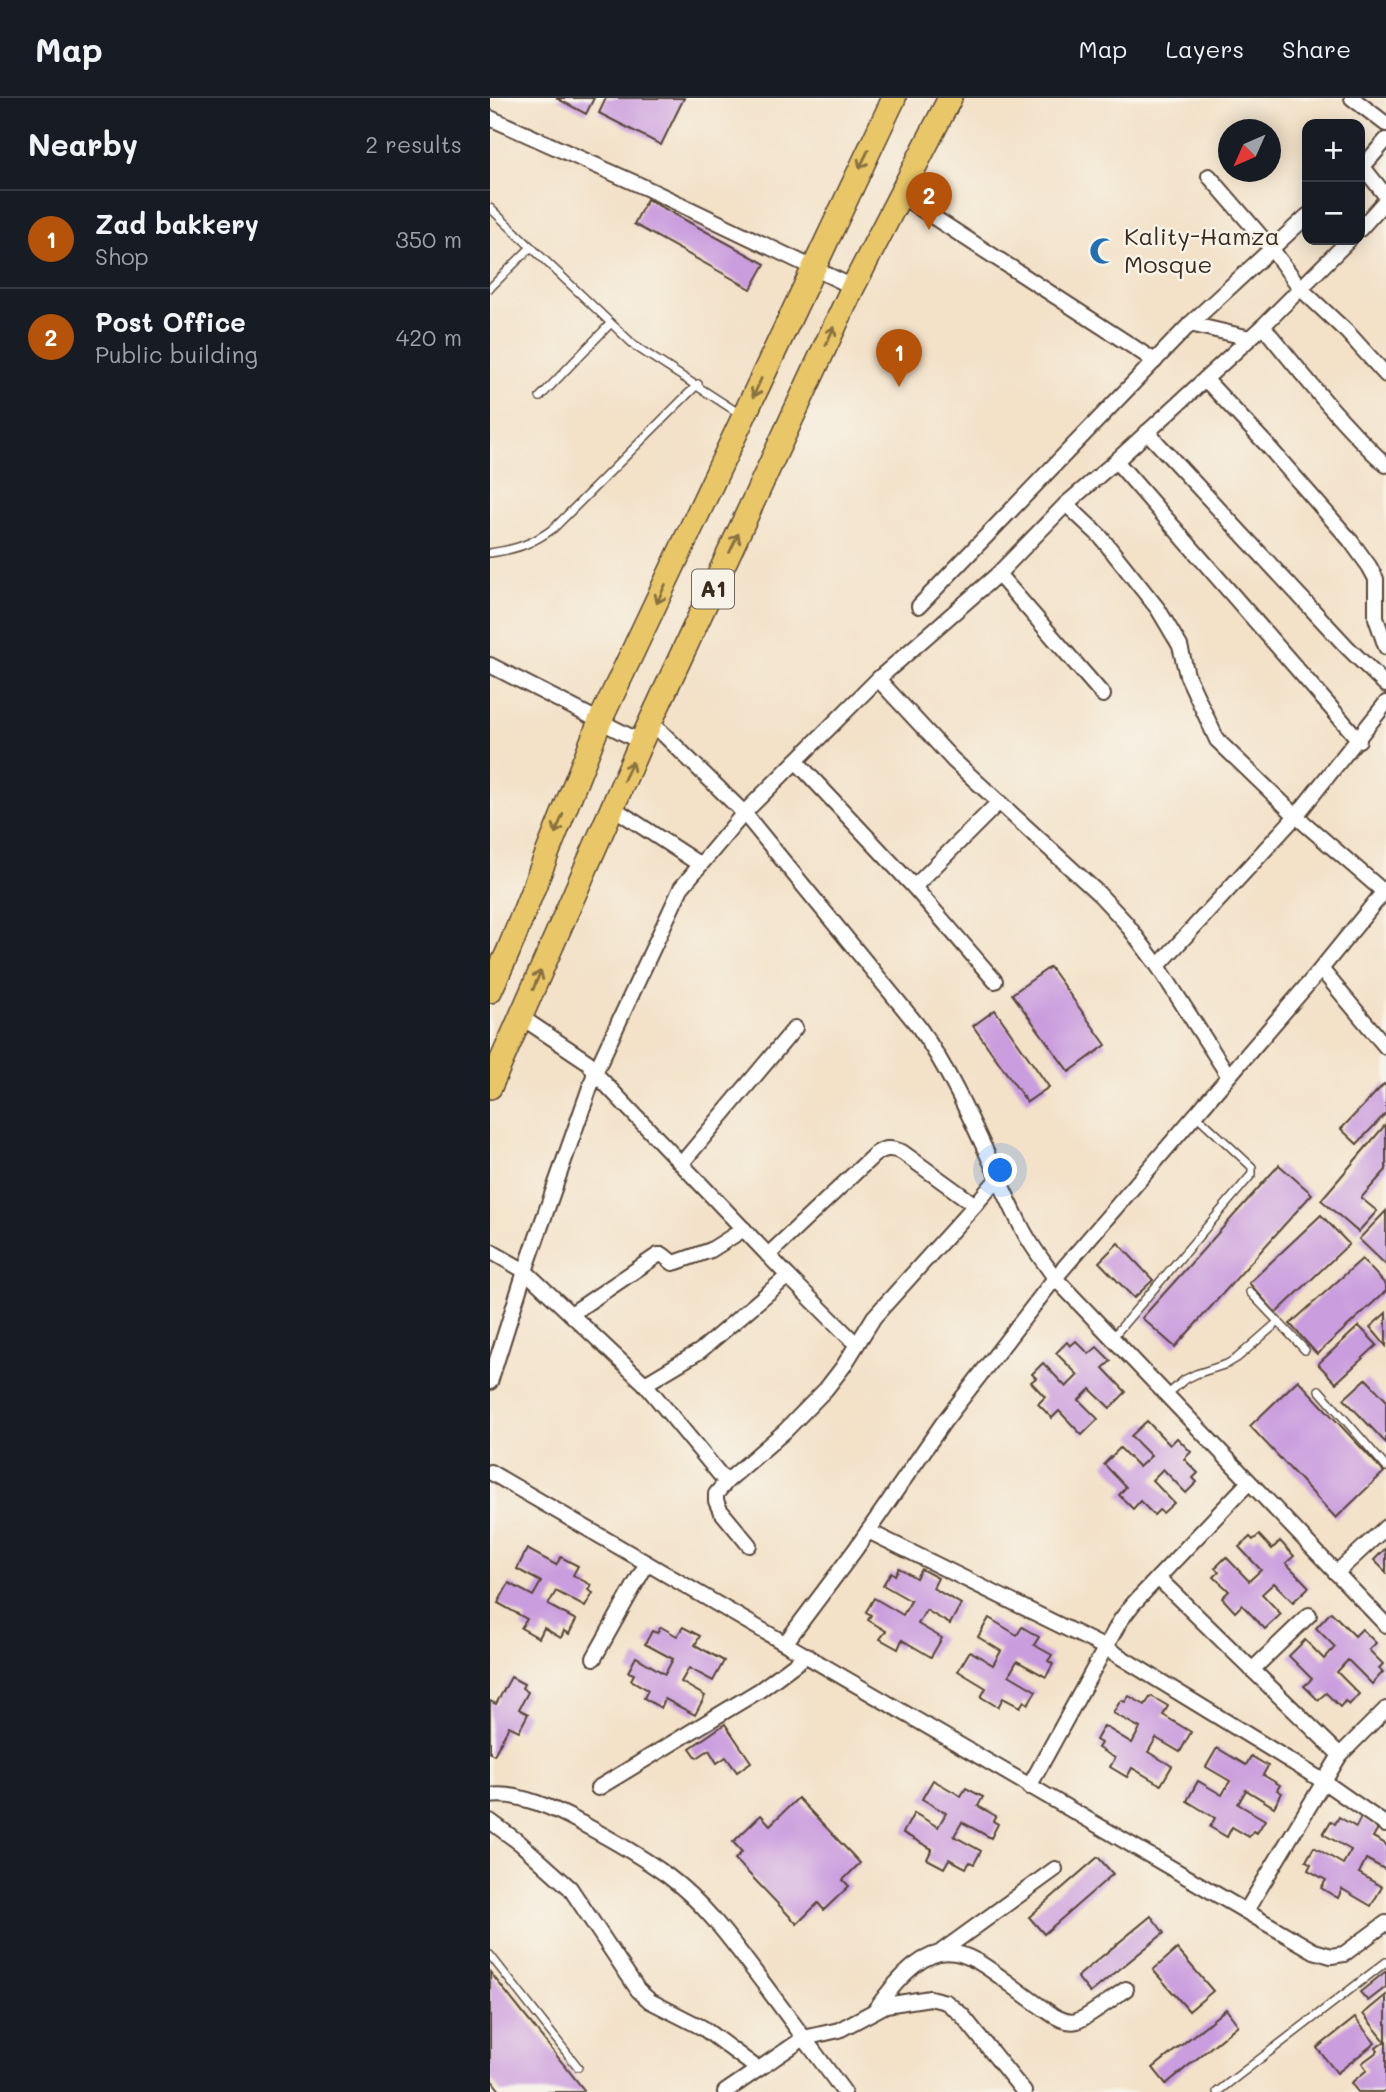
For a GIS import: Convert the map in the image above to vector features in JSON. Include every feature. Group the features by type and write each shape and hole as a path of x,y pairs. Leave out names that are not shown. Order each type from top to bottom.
{"main road":[{"name":"A1","path":"490,991 600,721 894,98"},
{"name":"A1","path":"490,1087 646,732 853,287 950,98"}],"street":[{"path":"1352,98 1386,124"},
{"path":"490,118 645,187 853,287"},
{"path":"1365,164 1386,140"},
{"path":"1365,173 1386,198 1365,223"},
{"path":"1209,176 1271,247 1301,289 1348,333 1386,375"},
{"path":"901,196 1155,361"},
{"path":"919,606 1190,324 1302,220"},
{"path":"490,1382 525,1271 595,1073 672,902 699,864 744,813 878,679 998,573 1066,504 1263,326 1344,245"},
{"path":"1190,324 1250,338"},
{"path":"1263,326 1316,391 1386,465"},
{"path":"1205,379 1267,445 1350,540 1369,566 1376,579 1376,618 1386,647"},
{"path":"1147,432 1386,685"},
{"path":"1116,461 1359,740"},
{"path":"786,1642 943,1423 1055,1278 1385,891 1296,816 1217,740 1187,675 1180,646 1158,609 1100,536 1066,504"},
{"path":"998,573 1103,695"},
{"path":"490,665 600,721 646,732 744,813 924,1033 999,1177 1023,1230 1055,1278 1386,1625"},
{"path":"878,679 953,760 1099,894 1125,922 1158,967 1228,1075"},
{"path":"1158,967 1296,816 1386,703"},
{"path":"796,761 914,887 995,981"},
{"path":"914,887 999,803"},
{"path":"612,807 699,864"},
{"path":"1321,969 1386,1047"},
{"path":"521,1017 588,1062 595,1073 856,1344"},
{"path":"681,1163 795,1028"},
{"path":"768,1255 883,1149 893,1148 902,1152 975,1205"},
{"path":"749,1545 716,1501 716,1493 785,1431 826,1389 874,1317 999,1177"},
{"path":"571,1314 658,1255 663,1255 673,1263 677,1262 711,1250 744,1229"},
{"path":"490,1251 525,1271 645,1384 726,1482"},
{"path":"645,1384 700,1351 788,1276"},
{"path":"490,1472 1314,1951 1331,1956 1344,1954 1386,1923"},
{"path":"1029,1787 1120,1621 1249,1482"},
{"path":"1336,1573 1386,1527"},
{"path":"868,1531 1106,1648 1323,1781 1386,1825"},
{"path":"594,1658 648,1563"},
{"path":"1158,1578 1340,1755"},
{"path":"1252,1670 1309,1615"},
{"path":"598,1788 760,1690 807,1656"},
{"path":"1245,1911 1340,1755 1386,1709"},
{"path":"490,1796 519,1798 570,1816 624,1846 669,1877 699,1904 730,1938 844,2092"},
{"path":"490,1821 520,1843 570,1888 638,1990 650,2001 703,2028 758,2069"},
{"path":"873,2013 892,1986 912,1966 942,1951 1055,1869"},
{"path":"942,1951 969,1955 1045,2010 1065,2021 1076,2021 1126,1989"},
{"path":"725,2092 804,2038 839,2030 886,2005 930,1998 946,2002 962,2015 1024,2092"}],"lane":[{"path":"490,208 610,324 663,366 698,384 744,417"},
{"path":"490,288 530,248"},
{"path":"540,397 610,324"},
{"path":"490,553 518,549 554,528 698,384"},
{"path":"1112,1338 1252,1174 1252,1167 1195,1114"},
{"path":"1250,1292 1306,1350"},
{"path":"1167,1395 1195,1374 1237,1358 1278,1322"},
{"path":"1318,1390 1386,1467"},
{"path":"490,1955 578,2067"},
{"path":"1217,2092 1386,1962"}],"building":[{"path":"556,98 594,98 586,114"},
{"path":"606,98 684,98 661,145 599,113"},
{"path":"647,199 765,264 751,289 634,224"},
{"path":"1050,967 1106,1045 1069,1072 1012,994"},
{"path":"995,1010 1049,1087 1027,1102 973,1026"},
{"path":"1384,1084 1386,1113 1357,1144 1341,1129"},
{"path":"1386,1124 1386,1170 1361,1198 1377,1211 1358,1232 1321,1200"},
{"path":"1279,1165 1312,1194 1175,1347 1142,1318"},
{"path":"1386,1211 1386,1265 1359,1239"},
{"path":"1321,1215 1349,1244 1276,1313 1249,1283"},
{"path":"1118,1243 1153,1280 1134,1298 1099,1262"},
{"path":"1362,1259 1386,1285 1386,1291 1317,1354 1290,1324"},
{"path":"1386,1313 1386,1346 1370,1327"},
{"path":"1359,1326 1377,1345 1336,1383 1318,1364"},
{"path":"1076,1341 1089,1354 1097,1347 1111,1361 1103,1368 1126,1392 1110,1408 1090,1389 1079,1400 1098,1419 1082,1435 1059,1411 1052,1418 1038,1404 1045,1397 1031,1382 1036,1378 1032,1374 1043,1363 1066,1387 1078,1375 1056,1353 1067,1342 1070,1346"},
{"path":"1366,1379 1386,1400 1386,1443 1344,1399"},
{"path":"1298,1380 1384,1472 1336,1518 1250,1426"},
{"path":"1147,1421 1170,1445 1177,1438 1191,1452 1184,1459 1198,1473 1193,1478 1197,1482 1186,1493 1163,1469 1152,1480 1174,1503 1163,1513 1159,1510 1154,1515 1140,1501 1133,1509 1119,1495 1126,1487 1104,1464 1120,1448 1139,1467 1151,1456 1131,1436"},
{"path":"1259,1535 1272,1549 1280,1541 1294,1556 1286,1563 1309,1587 1293,1602 1274,1583 1262,1594 1281,1614 1265,1629 1242,1605 1235,1612 1222,1598 1229,1591 1214,1577 1219,1572 1215,1568 1226,1557 1249,1581 1261,1570 1239,1547 1250,1537 1253,1540"},
{"path":"1386,1548 1386,1572 1374,1560"},
{"path":"527,1549 556,1565 561,1557 578,1566 573,1575 591,1585 588,1590 593,1593 585,1607 556,1591 548,1605 576,1620 569,1634 564,1631 561,1638 544,1628 539,1638 521,1628 527,1619 498,1603 509,1583 533,1596 541,1582 517,1569"},
{"path":"899,1568 916,1578 921,1569 938,1578 933,1588 961,1604 950,1624 926,1610 918,1624 942,1638 931,1657 902,1640 898,1649 880,1639 886,1631 868,1620 871,1615 866,1612 874,1598 903,1615 911,1601 883,1585 891,1572 895,1575"},
{"path":"1331,1612 1355,1636 1362,1629 1376,1643 1369,1650 1383,1664 1379,1668 1383,1672 1372,1684 1348,1660 1337,1672 1359,1694 1349,1705 1345,1701 1340,1707 1326,1693 1318,1700 1304,1686 1312,1679 1289,1656 1305,1640 1324,1659 1335,1647 1316,1628"},
{"path":"989,1618 1017,1635 1022,1627 1039,1637 1034,1645 1052,1655 1048,1661 1053,1664 1046,1677 1017,1661 1009,1675 1036,1691 1028,1704 1024,1701 1020,1707 1003,1698 998,1707 981,1697 986,1688 958,1671 970,1651 993,1665 1001,1651 978,1637"},
{"path":"661,1627 677,1636 683,1627 700,1636 695,1645 724,1661 713,1681 689,1668 681,1682 705,1696 695,1715 665,1699 661,1708 644,1698 648,1690 631,1680 634,1674 628,1672 636,1657 665,1674 673,1659 645,1644 652,1631 657,1633"},
{"path":"511,1677 524,1684 522,1688 528,1692 519,1709 528,1714 519,1731 509,1726 494,1755 490,1753 490,1701 496,1704"},
{"path":"1129,1696 1145,1705 1151,1696 1168,1706 1163,1715 1191,1732 1180,1752 1156,1738 1148,1752 1172,1766 1161,1785 1132,1768 1127,1777 1110,1767 1115,1758 1098,1748 1101,1743 1096,1740 1104,1726 1132,1743 1140,1728 1113,1713 1121,1700 1125,1702"},
{"path":"725,1724 751,1762 737,1772 726,1757 717,1763 709,1750 697,1758 690,1748"},
{"path":"1217,1748 1246,1765 1251,1756 1268,1766 1263,1775 1280,1785 1277,1790 1282,1793 1274,1807 1246,1790 1238,1804 1265,1820 1257,1833 1253,1831 1249,1837 1232,1827 1227,1837 1210,1827 1215,1818 1187,1801 1198,1781 1222,1795 1230,1781 1206,1767"},
{"path":"933,1780 961,1796 966,1788 983,1797 978,1806 996,1816 993,1821 998,1824 991,1838 962,1822 954,1836 981,1851 974,1864 970,1862 966,1868 949,1859 944,1868 927,1859 932,1849 903,1833 914,1813 938,1827 946,1813 922,1799"},
{"path":"798,1798 860,1863 843,1880 849,1886 824,1910 818,1903 797,1924 735,1859 742,1852 733,1842 761,1815 770,1825"},
{"path":"1339,1817 1356,1827 1361,1817 1378,1828 1373,1837 1386,1844 1386,1870 1366,1859 1359,1873 1382,1887 1371,1906 1342,1889 1338,1898 1321,1888 1326,1880 1308,1870 1311,1864 1306,1861 1314,1847 1343,1864 1351,1850 1323,1834 1331,1821 1335,1824"},
{"path":"1098,1857 1113,1874 1044,1934 1029,1917"},
{"path":"1151,1916 1164,1933 1090,1993 1077,1977"},
{"path":"1177,1949 1213,1991 1189,2011 1153,1970"},
{"path":"1386,1971 1386,1987 1368,2001 1360,1992"},
{"path":"490,1972 584,2090 582,2092 501,2092 490,2078"},
{"path":"1386,1995 1386,2092 1358,2092 1351,2083 1367,2070 1362,2063 1378,2051 1376,2048 1385,2041 1363,2014"},
{"path":"1226,2009 1238,2025 1166,2084 1153,2068"},
{"path":"1355,2018 1375,2043 1337,2073 1317,2048"}],"place":[{"name":"Post Office","path":"929,230"},
{"name":"Kality-Hamza Mosque","path":"1103,251"},
{"name":"Zad bakkery","path":"899,387"}]}
